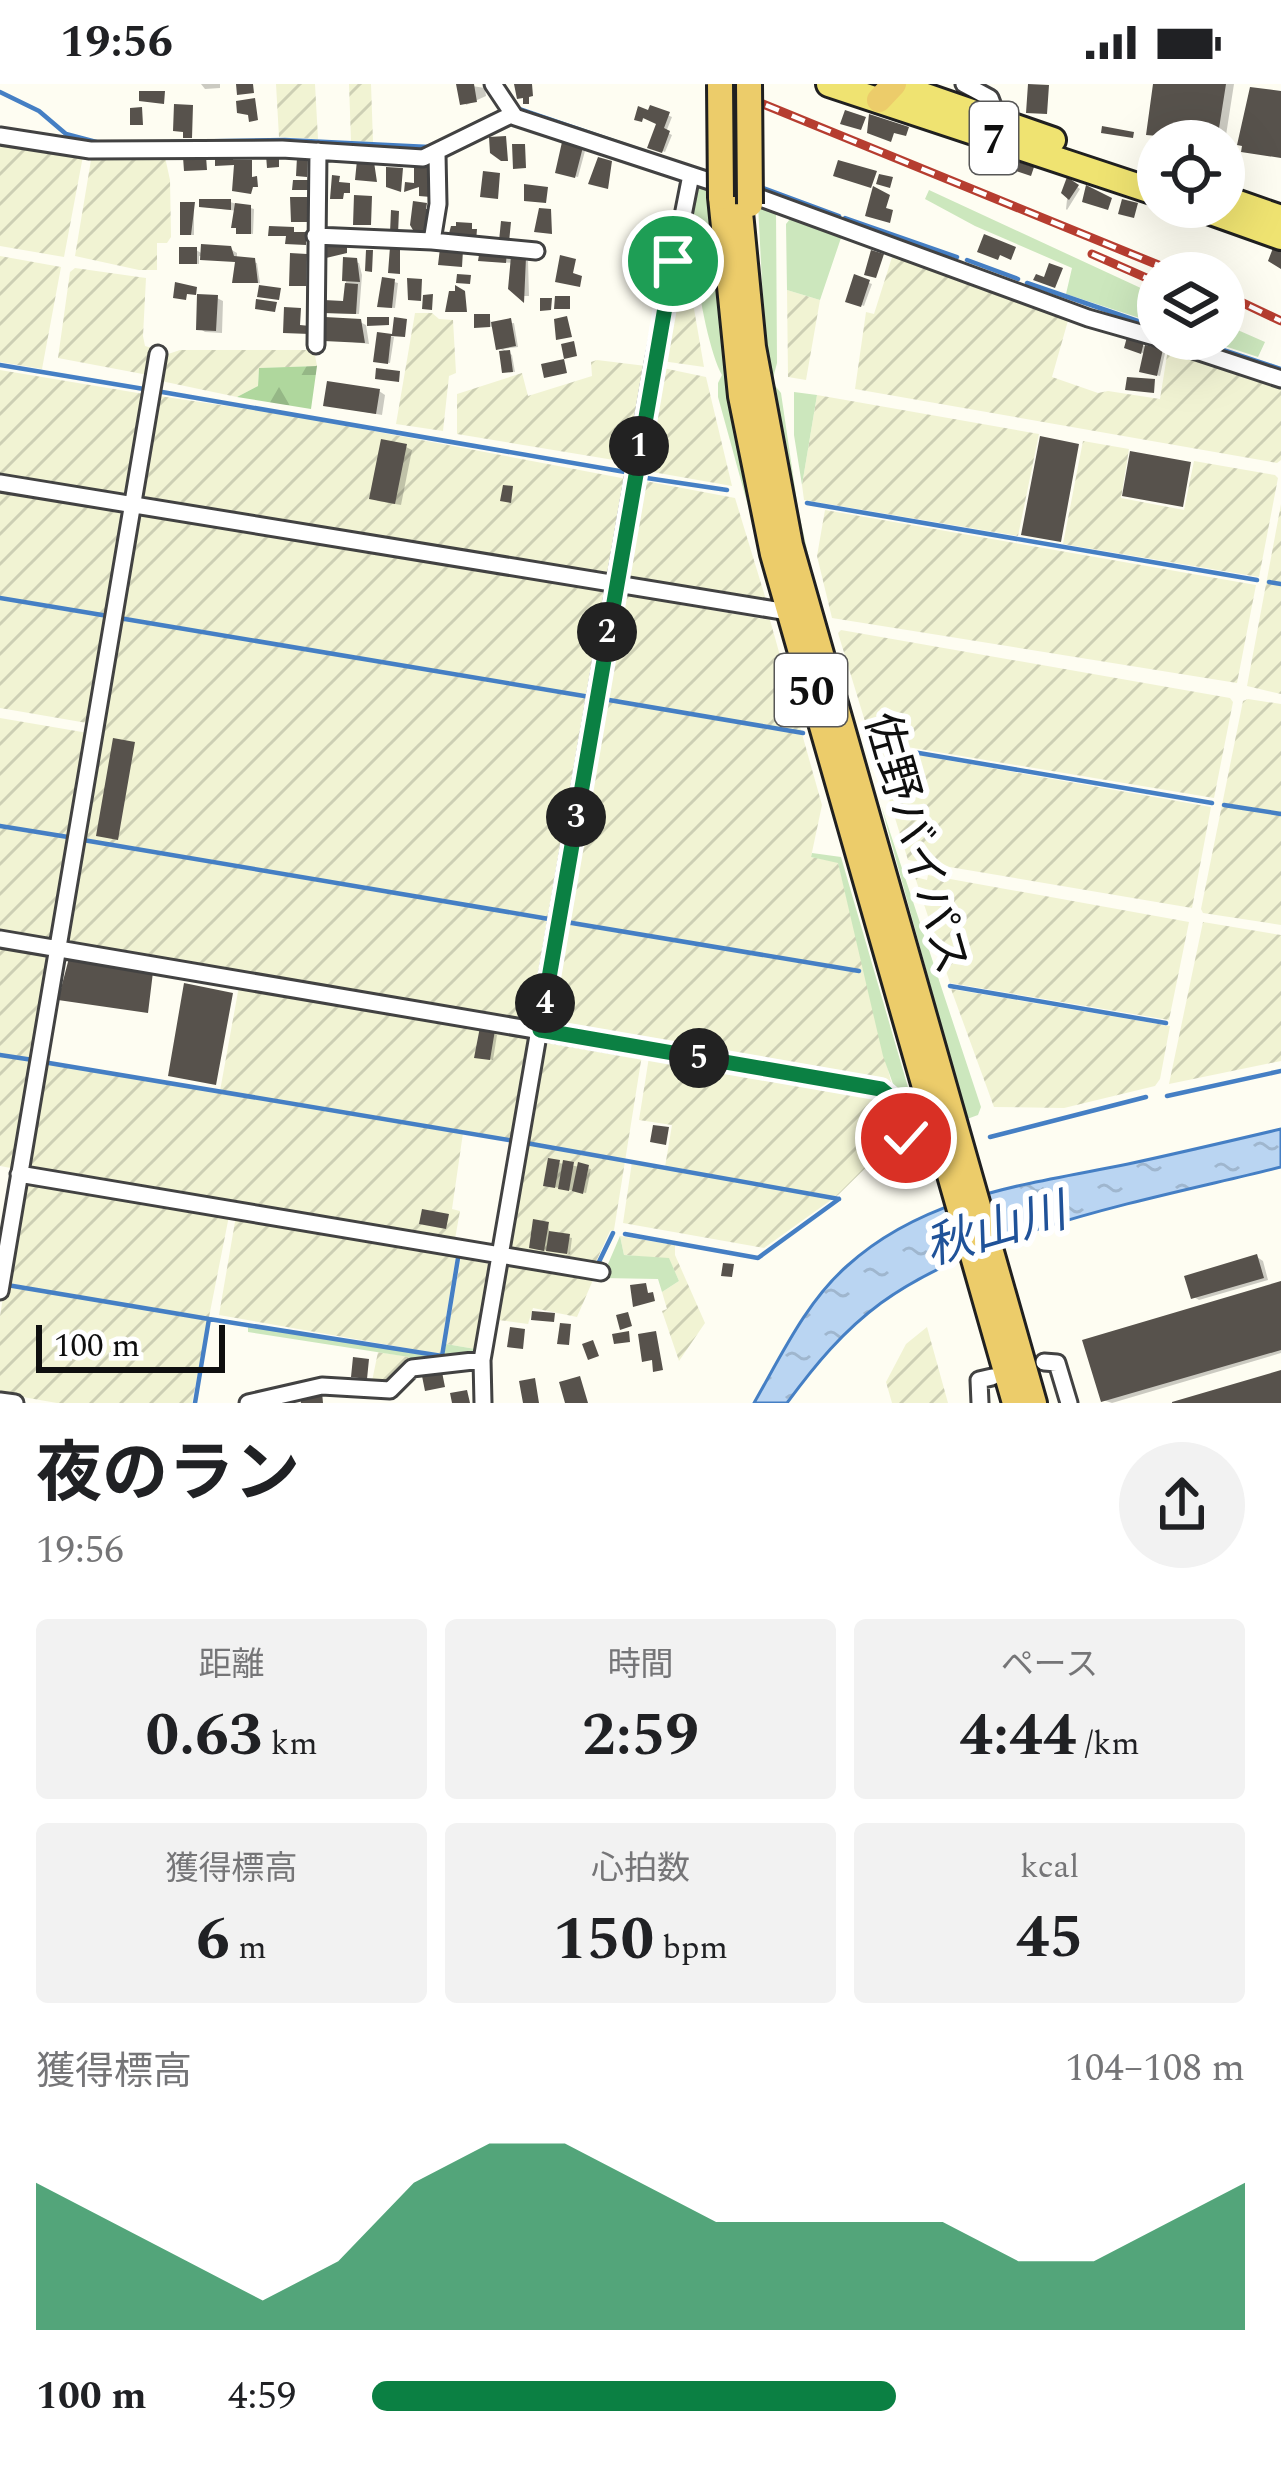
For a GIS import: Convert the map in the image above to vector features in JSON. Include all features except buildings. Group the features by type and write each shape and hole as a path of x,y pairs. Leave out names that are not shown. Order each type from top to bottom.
{"highway":[{"name":"佐野バイパス","path":"716,84 720,139 737,201 759,386 790,545 957,1171"},
{"name":"佐野バイパス","path":"736,84 731,332 755,475 788,612 988,1275 1034,1403"},
{"path":"737,201 749,84"},
{"name":"佐野バイパス","path":"988,1275 1015,1403"}],"main road":[{"name":"7","path":"829,84 887,87 1137,169"},
{"name":"7","path":"887,87 1137,185"},
{"path":"1245,206 1281,218"},
{"path":"1245,224 1281,237"}],"street":[{"path":"493,84 511,115 1137,332"},
{"path":"964,84 990,98 993,106"},
{"path":"0,136 90,150 318,151 423,158 511,115"},
{"path":"316,345 318,151"},
{"path":"432,241 438,204 437,154"},
{"path":"483,1403 482,1360 691,176"},
{"path":"315,236 536,251"},
{"path":"0,1291 158,354"},
{"path":"1223,360 1281,379"},
{"path":"0,483 788,612"},
{"path":"0,939 881,1089 895,1101 906,1138"},
{"path":"20,1174 602,1272"},
{"path":"248,1403 322,1386 390,1390 412,1368 482,1360"},
{"path":"1044,1362 1057,1364 1069,1403"},
{"path":"980,1403 979,1380 992,1377"},
{"path":"0,1401 15,1403"}],"green space":[{"path":"276,84 315,84 318,139 279,137"},
{"path":"349,84 371,84 373,142 351,141"},
{"path":"0,140 83,156 64,257 0,246"},
{"path":"97,156 165,157 171,237 167,243 157,243 157,270 75,256 91,160"},
{"path":"698,183 776,208 777,363 772,382 781,393 798,509 821,612 795,520 766,359 758,205 712,195 737,447 772,593 718,397 722,375 709,336 694,250"},
{"path":"929,190 1137,286 1137,317 1066,294 1072,268 925,199"},
{"path":"790,219 842,235 820,300 787,290 786,224"},
{"path":"893,254 1069,317 1052,377 1098,393 1160,399 1166,360 1203,360 1281,385 1281,460 1277,463 855,389 866,312 874,314"},
{"path":"0,256 61,267 42,369 0,362"},
{"path":"676,267 687,268 704,367 662,361"},
{"path":"75,268 146,278 143,336 145,346 152,348 148,375 58,358 70,272"},
{"path":"787,290 820,300 806,380 788,377"},
{"path":"415,313 453,320 456,373 449,376 443,431 396,424"},
{"path":"1245,333 1265,342 1258,357 1245,353"},
{"path":"180,350 314,350 317,366 259,368 258,386 237,397 161,381 165,355"},
{"path":"591,362 646,366 632,463 457,434 457,394 522,373 528,396 592,376"},
{"path":"317,366 311,409 237,397 258,386 259,368"},
{"path":"0,370 144,394 130,497 0,477"},
{"path":"658,371 706,377 732,486 641,470"},
{"path":"794,392 817,395 802,485 794,435"},
{"path":"817,395 1039,434 1018,536 804,500 802,485"},
{"path":"159,396 294,416 627,479 610,577 139,499"},
{"path":"1083,441 1129,449 1121,498 1184,510 1194,461 1275,475 1259,577 1063,544"},
{"path":"645,481 735,498 767,603 626,582"},
{"path":"0,488 126,510 92,719 87,723 0,708"},
{"path":"1281,504 1281,694 1247,686"},
{"path":"825,510 1256,585 1237,683 832,618 817,556"},
{"path":"141,511 604,590 607,595 532,1024 65,945"},
{"path":"618,597 770,620 822,805 811,857 838,862 892,1086 547,1026"},
{"path":"838,633 1230,698 1214,798 871,741"},
{"path":"1243,701 1281,704 1281,925 1201,909"},
{"path":"0,718 88,733 55,941 0,934"},
{"path":"873,747 1211,807 1192,908 908,860"},
{"path":"881,805 981,1107 978,1115 967,1119"},
{"path":"812,853 841,857 921,1132 910,1131 883,1056 838,863 811,857"},
{"path":"928,875 1189,922 1169,1020 950,983 915,877 927,880"},
{"path":"1203,922 1281,935 1281,1061 1169,1084"},
{"path":"0,945 50,953 11,1168 0,1166"},
{"path":"239,986 532,1035 516,1142 463,1133 452,1209 460,1211 455,1239 26,1170 43,1062 220,1091"},
{"path":"951,989 1170,1026 1160,1079 1155,1086 1064,1108 994,1107"},
{"path":"543,1038 642,1055 614,1230 594,1266 507,1249"},
{"path":"649,1057 886,1098 898,1136 838,1195 764,1248 623,1223 632,1162 665,1167 672,1125 639,1120"},
{"path":"22,1181 229,1216 192,1403 57,1403 0,1393 0,1316"},
{"path":"236,1216 457,1250 440,1354 219,1315"},
{"path":"620,1236 675,1245 705,1323 679,1361 662,1311 667,1309 662,1292 679,1281 669,1259 624,1255"},
{"path":"620,1236 624,1255 669,1258 679,1281 662,1292 658,1279 602,1278"},
{"path":"461,1256 493,1260 481,1350 446,1344"},
{"path":"508,1266 593,1280 577,1317 533,1308 528,1324 499,1320"},
{"path":"248,1326 443,1358 446,1344 481,1350 480,1354 410,1363 409,1357 248,1332"},
{"path":"927,1327 948,1403 892,1403 886,1382 906,1344"},
{"path":"378,1352 410,1357 391,1385 371,1386"}],"water":[{"name":"秋山川","path":"1281,1129 1281,1167 1074,1218 970,1254 923,1277 854,1325 787,1403 754,1403 795,1330 832,1280 877,1242 910,1223 1016,1186"}],"waterway":[{"path":"0,92 39,111 66,134 100,143"},
{"path":"519,109 651,154"},
{"path":"461,131 493,115"},
{"path":"171,142 285,140 429,147"},
{"path":"760,187 839,216"},
{"path":"845,218 957,257"},
{"path":"967,260 1018,279"},
{"path":"1027,283 1137,321"},
{"path":"1245,357 1281,369"},
{"path":"0,365 144,389"},
{"path":"162,392 625,472"},
{"path":"640,477 727,490"},
{"path":"807,503 1257,580"},
{"path":"1269,582 1281,584"},
{"path":"0,598 108,616"},
{"path":"119,618 590,697"},
{"path":"603,699 803,733"},
{"path":"872,745 1212,803"},
{"path":"1224,805 1281,814"},
{"path":"0,826 68,837"},
{"path":"83,840 549,919"},
{"path":"566,922 859,971"},
{"path":"950,986 1166,1023"},
{"path":"0,1055 33,1060"},
{"path":"43,1062 515,1141"},
{"path":"1167,1096 1281,1071"},
{"path":"990,1137 1146,1097"},
{"path":"526,1143 839,1199"},
{"path":"625,1234 758,1258 839,1199"},
{"path":"597,1266 613,1233"},
{"path":"195,1403 209,1319 442,1356 459,1252"},
{"path":"7,1285 209,1319"}],"railway":[{"path":"714,84 1137,256"},
{"path":"1092,254 1137,274"},
{"path":"1245,304 1281,321"}],"route":[{"path":"673,261 540,1030 881,1089 895,1101 906,1138"}]}
